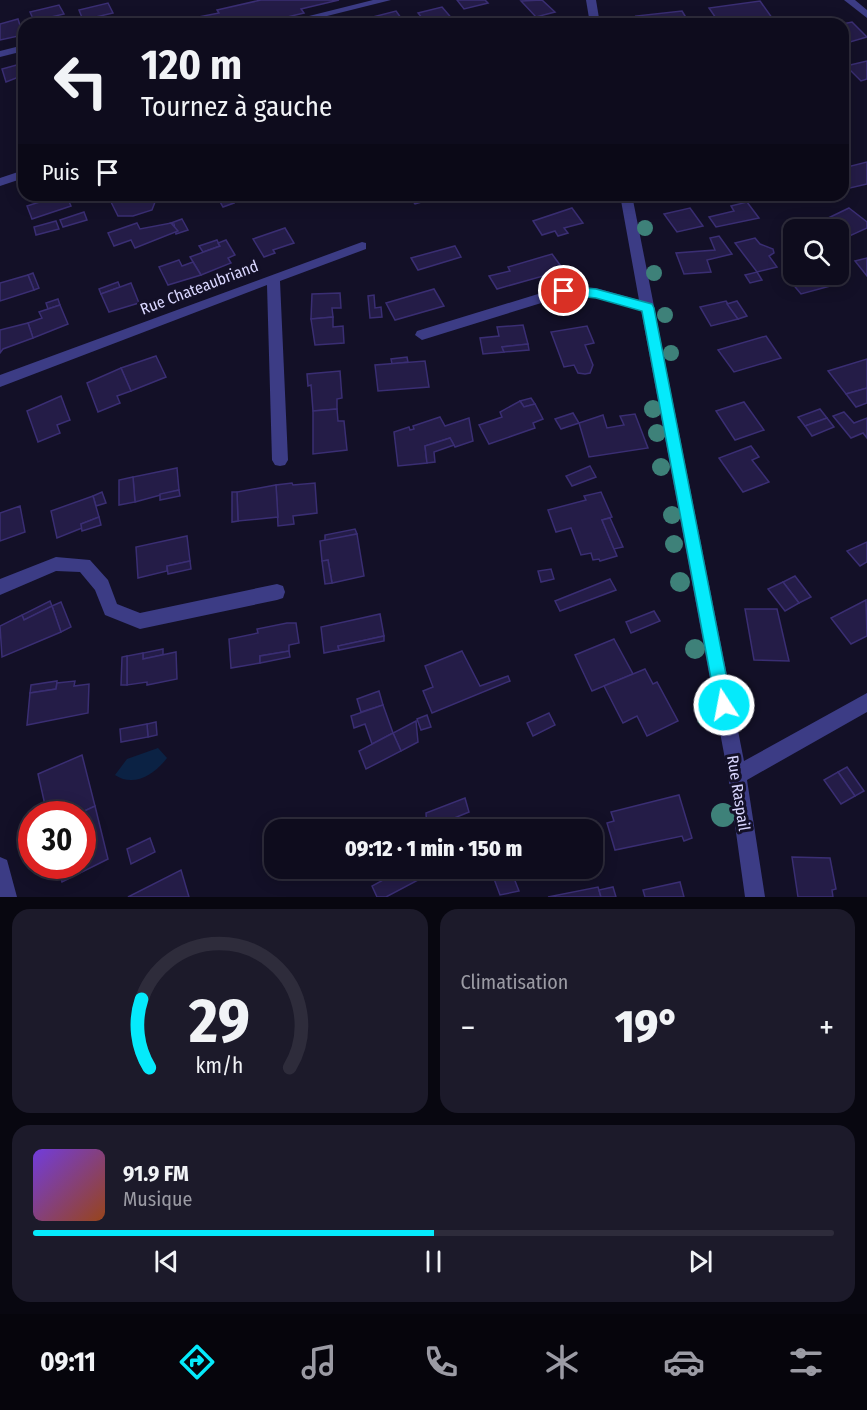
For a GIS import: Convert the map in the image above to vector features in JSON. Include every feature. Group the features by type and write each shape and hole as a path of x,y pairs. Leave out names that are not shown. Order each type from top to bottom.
{"street":[{"path":"308,18 386,0"},
{"path":"591,0 594,18"},
{"path":"849,0 867,15"},
{"path":"0,54 18,50"},
{"path":"0,182 18,176"},
{"name":"Rue Raspail","path":"627,201 737,775 755,897"},
{"path":"273,278 362,246"},
{"name":"Rue Chateaubriand","path":"0,381 273,278 280,460"},
{"path":"422,335 564,291 596,293 648,308"},
{"path":"0,586 56,564 84,565 102,585 111,609 140,621 277,592"},
{"path":"737,775 867,702"}],"water":[{"path":"158,748 167,758 150,774 137,780 122,779 115,775 127,759"}],"building":[{"path":"261,0 339,0 301,9 304,13 283,18 198,17 219,13 217,10"},
{"path":"457,0 485,0 488,3 464,9"},
{"path":"542,0 555,12 536,17 521,1"},
{"path":"760,1 772,18 716,18 709,8"},
{"path":"108,3 113,13 82,18 79,10"},
{"path":"59,5 64,14 33,18 30,12"},
{"path":"442,7 452,18 422,18 418,13"},
{"path":"396,11 401,18 369,18"},
{"path":"682,11 686,18 637,18 636,16"},
{"path":"18,19 18,36 0,40 0,24"},
{"path":"852,22 867,37 849,42 849,23"},
{"path":"867,61 867,79 861,81 849,69 849,65"},
{"path":"18,65 18,77 6,82 2,69"},
{"path":"867,162 867,184 850,188 849,166"},
{"path":"43,201 69,201 71,206 32,219 27,206"},
{"path":"158,201 155,202 152,210 133,216 118,216 111,202"},
{"path":"220,201 233,201 234,203 223,207"},
{"path":"747,202 759,218 716,227 709,217 734,211 731,206"},
{"path":"572,208 583,223 564,228 568,233 558,236 555,231 542,235 533,221"},
{"path":"690,208 703,226 677,232 664,214"},
{"path":"849,208 867,222 867,228 849,236 849,219 826,219"},
{"path":"84,212 87,220 63,227 60,220"},
{"path":"182,219 188,230 176,234 174,224 171,223"},
{"path":"56,221 59,229 36,235 34,227"},
{"path":"137,223 140,229 171,223 178,231 135,248 131,240 114,246 108,233"},
{"path":"285,228 294,243 273,250 275,253 264,257 253,239"},
{"path":"719,236 732,254 707,260 711,272 684,274 676,253 715,250 710,238"},
{"path":"755,238 760,244 773,249 774,253 769,256 777,267 757,272 735,243"},
{"path":"217,240 220,246 203,252 199,246"},
{"path":"226,240 235,255 228,258 231,263 201,275 190,257 220,246 218,243"},
{"path":"455,246 461,257 418,270 411,258"},
{"path":"552,254 563,269 558,271 560,274 552,277 550,274 497,289 489,276 510,271 508,267"},
{"path":"867,258 867,276 855,261"},
{"path":"179,260 182,266 193,262 201,275 168,285 159,267"},
{"path":"757,272 762,280 750,283 745,275"},
{"path":"33,273 39,288 34,290 28,275"},
{"path":"28,275 34,290 0,301 0,283"},
{"path":"118,282 120,287 101,294 99,289"},
{"path":"131,283 139,303 109,312 101,294"},
{"path":"794,285 830,286 801,294"},
{"path":"434,289 444,306 395,320 386,303"},
{"path":"340,293 341,308 332,308 333,317 311,319 312,294"},
{"path":"374,295 375,308 381,307 382,317 370,318 368,296"},
{"path":"58,299 60,305 48,309 46,303"},
{"path":"726,301 738,319 711,326 700,307"},
{"path":"737,301 747,316 738,319 727,304"},
{"path":"60,305 68,324 33,338 28,323 42,318 39,312"},
{"path":"333,317 333,327 343,326 344,343 315,345 311,319"},
{"path":"28,323 33,338 3,349 0,353 0,330"},
{"path":"523,325 528,344 502,347 504,352 483,354 480,338 499,336 497,327"},
{"path":"587,326 594,343 585,345 593,365 590,373 585,374 578,373 574,365 564,367 551,332"},
{"path":"766,336 781,358 734,372 718,350"},
{"path":"528,344 529,350 504,352 502,347"},
{"path":"156,356 166,377 131,391 121,368"},
{"path":"407,357 408,362 392,364 391,359"},
{"path":"867,359 867,388 846,394 828,371"},
{"path":"425,361 429,387 378,391 375,365"},
{"path":"121,368 131,391 117,396 120,403 98,412 87,383"},
{"path":"340,371 342,398 337,399 337,409 313,411 311,385 308,386 307,374"},
{"path":"867,388 867,403 856,407 846,394"},
{"path":"61,396 70,420 57,425 60,433 38,442 27,411"},
{"path":"531,398 535,404 524,407 520,401"},
{"path":"520,401 524,407 535,404 543,419 533,423 535,428 489,444 479,425 502,417 500,412"},
{"path":"744,402 764,430 735,440 716,411"},
{"path":"337,409 338,421 344,421 347,450 313,454 313,411"},
{"path":"820,409 827,418 805,426 798,417"},
{"path":"844,412 854,423 867,418 867,438 863,433 851,438 833,416"},
{"path":"573,413 579,423 561,429 555,419"},
{"path":"635,414 648,448 589,457 579,423 603,415 607,428 624,425 620,416"},
{"path":"440,417 445,426 469,418 473,441 455,447 450,438 425,446 427,463 398,466 394,432 409,427 410,430 414,429 413,426"},
{"path":"827,418 834,427 812,436 805,426"},
{"path":"450,438 454,445 434,452 435,462 427,463 425,446"},
{"path":"751,446 759,457 752,460 769,482 743,492 719,458"},
{"path":"590,466 596,477 572,486 566,476"},
{"path":"177,468 179,490 135,502 133,477"},
{"path":"133,477 135,502 119,505 119,480"},
{"path":"292,483 293,485 315,483 317,513 293,516 294,524 278,526 276,485"},
{"path":"276,485 278,517 238,521 237,492"},
{"path":"179,490 180,496 160,500 160,494"},
{"path":"102,492 106,503 96,506 93,496"},
{"path":"232,492 237,492 238,521 232,522"},
{"path":"601,492 612,517 602,520 617,556 600,561 599,559 593,560 591,553 581,555 571,528 556,532 548,510 586,500 584,496"},
{"path":"93,496 99,517 81,524 82,528 57,538 51,511"},
{"path":"20,506 25,532 0,541 0,513"},
{"path":"99,517 101,525 82,531 81,524"},
{"path":"610,518 623,547 614,549 602,520"},
{"path":"355,529 357,534 325,541 325,535"},
{"path":"357,534 364,576 332,583 328,560 322,561 320,541"},
{"path":"187,536 190,561 167,566 167,571 138,578 136,547"},
{"path":"867,542 867,562 860,566 847,551"},
{"path":"328,560 332,583 325,584 322,561"},
{"path":"190,561 191,569 168,574 167,566"},
{"path":"551,569 554,579 541,582 538,571"},
{"path":"795,576 811,597 799,603 783,582"},
{"path":"610,579 616,590 560,611 555,601"},
{"path":"783,582 799,603 785,611 768,589"},
{"path":"866,600 867,636 851,644 831,618"},
{"path":"50,601 52,606 24,620 22,615"},
{"path":"61,602 71,627 61,632 52,606"},
{"path":"52,606 61,632 2,657 0,626 22,615 24,620"},
{"path":"745,609 777,609 789,661 754,660"},
{"path":"654,611 660,621 631,633 626,622"},
{"path":"380,614 384,636 338,646 339,650 324,653 321,627"},
{"path":"296,623 299,643 289,645 289,651 260,656 260,663 231,668 229,639 258,633 257,629"},
{"path":"384,636 384,641 339,650 338,646"},
{"path":"614,639 633,674 592,691 575,655"},
{"path":"163,649 163,655 143,659 143,653"},
{"path":"289,651 290,657 260,663 260,656"},
{"path":"462,651 480,686 508,676 510,681 432,713 423,691 433,687 425,666"},
{"path":"176,652 177,679 147,685 147,682 127,685 127,656 143,653 143,659"},
{"path":"127,656 127,685 121,685 122,657"},
{"path":"645,669 653,684 657,682 678,721 647,736 637,716 623,723 604,686"},
{"path":"57,681 56,689 30,693 31,685"},
{"path":"75,681 74,686 89,684 88,713 27,725 30,693 56,689 57,683"},
{"path":"379,691 383,705 361,712 357,699"},
{"path":"383,705 393,733 372,744 365,724 354,728 351,716"},
{"path":"549,713 555,725 533,736 527,723"},
{"path":"427,715 431,727 421,730 417,719"},
{"path":"416,721 418,742 401,751 393,733"},
{"path":"156,722 157,735 148,737 147,724"},
{"path":"147,724 148,737 121,742 120,729"},
{"path":"393,733 401,751 366,769 359,751"},
{"path":"82,755 94,801 44,801 38,774"},
{"path":"847,767 864,791 855,796 838,772"},
{"path":"838,772 855,796 841,804 824,780"},
{"path":"679,795 692,838 684,841 682,836 615,850 607,823 614,821 611,812"},
{"path":"465,798 469,812 452,819 426,819 426,813"},
{"path":"96,810 108,859 96,865"},
{"path":"150,838 155,852 131,864 127,849"},
{"path":"792,857 830,858 836,889 832,890 833,897 798,897"},
{"path":"181,870 189,897 128,897"},
{"path":"385,879 420,879 386,897 377,897 372,886"},
{"path":"494,879 514,879 519,891 500,895"},
{"path":"680,882 684,897 645,897 643,890"},
{"path":"598,887 601,897 548,897"},
{"path":"613,887 616,897 601,897 599,890"}],"route":[{"path":"564,291 596,293 648,308 724,705"}]}
